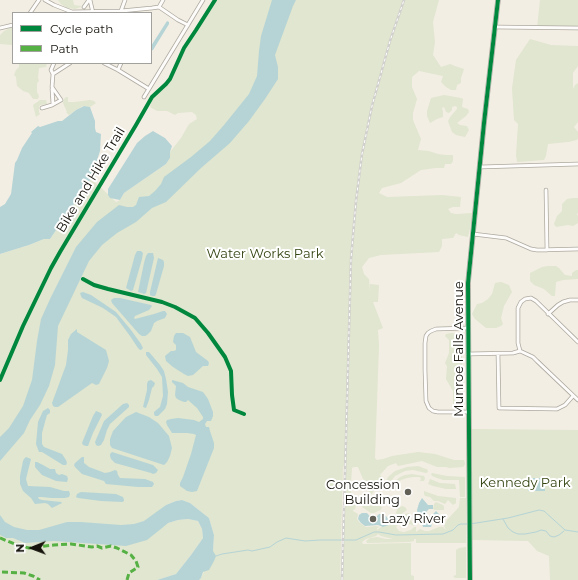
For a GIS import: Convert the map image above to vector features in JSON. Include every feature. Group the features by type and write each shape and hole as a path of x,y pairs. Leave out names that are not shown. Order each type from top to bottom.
{"street":[{"path":"31,12 39,0"},
{"path":"45,0 54,6 72,12"},
{"path":"90,0 93,12"},
{"path":"84,7 90,0"},
{"path":"121,11 125,0"},
{"path":"107,12 151,10 159,7 163,0"},
{"path":"144,97 203,0"},
{"name":"Munroe Falls Avenue","path":"470,580 468,283 498,0"},
{"path":"159,7 188,25"},
{"path":"0,28 12,25"},
{"path":"495,27 578,28"},
{"path":"54,64 51,70 54,104"},
{"path":"52,74 68,64"},
{"path":"106,64 149,89"},
{"path":"118,70 121,64"},
{"path":"42,108 52,106 61,100 52,87"},
{"path":"480,167 578,164"},
{"path":"546,190 547,250"},
{"path":"473,234 501,237 513,240 531,249 537,250 578,250"},
{"path":"520,351 518,343 518,308 520,302 531,298 536,301 578,342"},
{"path":"548,314 563,302 578,300"},
{"path":"468,328 436,329 431,331 425,339 425,354 426,400 429,408 438,412 469,412"},
{"path":"468,354 498,354 520,351 533,357 578,400"},
{"path":"498,354 499,408 557,409 565,405 574,396"}],"green space":[{"path":"58,0 73,0 74,5 81,7 75,9 67,8"},
{"name":"Water Works Park","path":"216,0 439,0 433,22 435,42 433,55 441,67 450,64 464,69 461,83 457,85 456,90 451,90 441,82 443,76 419,71 412,77 412,87 417,99 413,113 413,120 421,139 418,150 453,155 453,161 451,164 445,164 444,168 421,170 401,183 382,188 379,193 387,197 442,195 461,197 460,207 448,209 451,213 456,214 472,213 468,237 456,233 453,238 442,239 442,246 439,252 381,255 369,258 362,267 364,274 369,279 370,291 370,284 379,285 378,302 373,302 383,328 378,330 379,346 375,458 377,460 418,452 435,454 454,460 464,460 465,464 463,467 449,468 437,467 422,461 398,466 396,463 388,466 380,475 383,479 380,483 366,481 363,479 358,467 354,467 352,468 351,501 344,500 345,467 343,466 340,580 199,580 213,551 214,535 209,518 190,503 182,500 166,505 157,513 168,523 188,519 198,521 202,529 203,538 176,574 157,580 0,580 0,254 44,239 50,239 91,179 116,202 120,200 124,193 166,164 170,158 170,152 181,138 189,124 197,119 196,115 192,112 178,113 175,115 167,111 157,111 150,107 151,103 155,96 170,82 187,45"},
{"path":"540,0 578,0 578,28 537,28"},
{"path":"12,28 12,45 0,44 0,35 4,31"},
{"path":"530,39 551,45 578,46 578,66 573,73 573,89 578,83 578,122 574,127 578,132 578,138 577,140 568,142 548,144 544,160 517,162 518,124 514,120 512,88 516,60"},
{"path":"19,64 47,64 46,67 39,68 39,81 37,83 38,99 33,99 29,93 23,91 17,86 16,77 14,75 19,67"},
{"path":"444,95 463,99 462,107 468,109 469,112 466,116 457,123 467,126 469,130 465,137 456,135 452,132 448,121 457,109 455,106 452,107 452,110 449,113 446,112 444,107 442,108 443,117 430,123 427,116 427,111 431,98"},
{"path":"66,97 68,97 68,102 90,100 96,103 90,107 83,106 69,115 66,112 63,103"},
{"path":"40,100 46,100 47,104 40,105 40,114 36,117 33,105"},
{"path":"578,198 578,223 573,226 568,225 556,227 554,224 557,216 562,211 562,204 567,199"},
{"path":"556,266 565,275 572,276 572,273 578,270 578,279 556,282 555,296 552,296 544,289 534,285 530,281 530,273 542,267"},
{"path":"501,282 509,285 512,292 504,306 501,318 503,324 496,328 486,328 475,319 472,314 477,304 488,299 492,294 495,283"},
{"path":"446,334 460,334 463,339 461,409 459,410 456,410 453,406 453,391 446,379 447,366 445,363 449,353 449,340 445,336"},
{"name":"Kennedy Park","path":"471,429 578,430 578,580 550,580 549,556 537,551 528,541 472,540"},
{"path":"418,466 427,469 428,472 426,473 413,470 405,471 395,476 388,485 385,485 388,477 395,471 407,467"},
{"path":"432,473 465,477 465,497 460,497 459,480 443,480 432,476"},
{"path":"412,474 424,476 424,481 420,481 421,478 419,477 407,478 396,484 396,489 390,488 400,477"},
{"path":"430,479 440,483 455,484 456,489 446,489 433,486 428,484"},
{"path":"376,486 377,487 370,496 364,499 360,498 361,496"},
{"path":"424,491 438,496 456,498 456,503 453,505 448,500 445,504 434,501 430,497 425,496"},
{"path":"377,498 385,498 381,500 381,510 371,513 362,507 363,505 369,504"},
{"path":"460,498 466,498 466,543 416,543 416,539 414,539 414,541 409,542 367,543 366,541 370,538 377,537 393,539 378,534 366,539 362,542 363,544 411,543 411,575 414,576 414,580 340,580 345,502 356,504 355,510 354,509 353,511 358,514 357,519 360,523 366,527 380,527 377,528 377,530 381,527 391,525 398,518 409,513 410,519 414,526 400,523 396,527 399,531 404,532 416,527 416,532 420,529 429,531 439,527 443,527 446,530 444,526 447,520 459,507"},
{"path":"436,502 443,505 444,510 433,509"},
{"path":"403,506 407,510 397,516 397,510 399,507"},
{"path":"466,547 466,578 455,578 453,576 456,575 456,550"}],"water":[{"path":"272,0 296,0 275,55 278,67 278,79 249,121 230,143 201,168 166,202 152,208 136,222 117,233 102,245 89,261 58,326 55,365 49,386 24,433 0,461 0,437 9,428 23,406 32,380 41,319 76,247 97,222 119,205 133,207 136,205 139,197 149,196 155,191 161,184 164,177 210,141 249,94 257,76 261,36"},
{"path":"167,21 169,22 152,50 152,44"},
{"path":"84,106 90,107 95,121 96,132 101,134 100,151 91,179 50,239 44,239 0,254 0,207 5,204 11,194 15,163 22,148 32,133 31,132 38,126 40,127 62,121 76,110"},
{"path":"153,131 165,138 172,146 170,158 166,164 124,193 120,200 110,198 108,195 108,189 137,143"},
{"path":"137,251 141,251 143,253 133,290 131,291 126,288"},
{"path":"148,253 153,253 154,258 146,293 144,294 138,292 144,263"},
{"path":"158,258 163,260 164,266 156,294 155,296 152,296 150,295 150,292"},
{"path":"83,292 91,295 116,312 131,330 143,348 140,350 138,348 116,317 103,308 82,298 80,293"},
{"path":"114,298 120,298 152,306 149,310 135,316 135,319 163,311 167,314 165,318 154,323 151,331 147,335 142,336 112,303 111,300"},
{"path":"77,329 77,332 106,350 109,361 99,384 96,385 92,383 58,407 55,407 52,403 66,365 68,340 71,334"},
{"path":"176,333 183,333 190,337 196,352 208,361 208,366 203,366 193,375 188,376 166,361 165,356 171,351 176,350 176,345 173,342"},
{"path":"146,352 149,352 160,365 164,371 166,379 168,392 167,404 165,409 158,416 155,416 154,412 160,407 163,396 162,377 146,355"},
{"path":"151,380 155,383 146,408 143,407 147,384 148,381"},
{"path":"172,380 203,392 208,399 213,412 211,421 207,421 205,424 206,427 209,427 214,448 197,491 187,491 180,486 196,435 187,433 172,433 166,422 167,420 178,418 199,422 203,419 203,417 197,408 188,400 184,402 176,398 176,386"},
{"path":"127,403 129,407 110,424 101,445 96,445 95,442 104,421 123,404"},
{"path":"48,408 50,413 47,415 42,433 42,444 44,447 62,454 66,460 66,465 63,465 42,452 39,452 36,444 38,422 43,411"},
{"path":"96,411 102,415 88,446 83,445 82,443"},
{"path":"136,412 149,417 158,423 169,436 172,448 170,456 164,465 112,448 110,445 110,439 113,431 126,417"},
{"path":"112,452 153,465 158,470 153,474 115,463 110,456"},
{"path":"26,457 31,459 26,479 28,486 50,487 69,491 69,497 38,497 42,500 62,503 52,508 45,503 35,504 23,491 20,484 23,461"},
{"path":"84,457 84,463 89,467 105,473 115,470 120,478 145,479 153,482 154,484 152,487 138,487 106,484 104,481 82,474 75,467 75,463"},
{"path":"35,462 50,469 55,469 56,473 59,475 62,474 67,476 67,482 56,481 42,475 35,467"},
{"path":"528,478 545,478 545,491 528,491"},
{"path":"554,479 566,480 566,486 554,486"},
{"path":"81,492 116,494 123,497 124,501 101,501 76,497 77,494"},
{"path":"422,498 428,505 433,505 433,509 429,509 426,512 428,516 431,516 436,511 441,516 443,514 445,516 439,523 436,520 433,520 431,527 423,527 418,516 417,510"},
{"path":"182,500 190,503 209,518 214,535 213,551 216,556 209,570 203,572 199,580 157,580 176,574 203,538 202,529 198,521 188,519 168,523 147,540 126,546 54,541 25,543 0,535 0,515 5,522 14,527 27,530 39,530 67,522 121,525 134,524 144,521 166,505"},
{"name":"Lazy River","path":"362,513 367,513 372,519 379,514 383,514 387,517 387,524 391,521 393,523 383,527 378,525 365,526 358,519 359,515"}],"waterway":[{"path":"470,524 508,518 539,510 544,511 565,530 578,532"},
{"path":"503,519 508,528 518,534 541,530 546,531 550,536 554,537 564,531"},
{"path":"216,556 270,547 286,538 305,541 356,540 374,532 396,535 443,534 453,530 458,525 467,524"}],"railway":[{"path":"342,580 351,259 356,201 362,154 372,106 390,41 404,0"}],"marked path":[{"path":"0,538 29,548 71,544 92,547 97,546 102,548 111,546 131,555 136,561 138,567 129,573 127,580"},
{"path":"2,572 24,573 40,580"}],"cycle path":[{"name":"Bike and Hike Trail","path":"0,380 23,326 60,252 152,97 170,79 184,48 215,0"},
{"path":"470,580 468,283 498,0"},
{"path":"83,279 94,285 162,302 195,318 225,357 231,371 234,410 244,414"}],"place":[{"name":"Concession Building","path":"408,492"},
{"name":"Lazy River","path":"373,519"}]}
